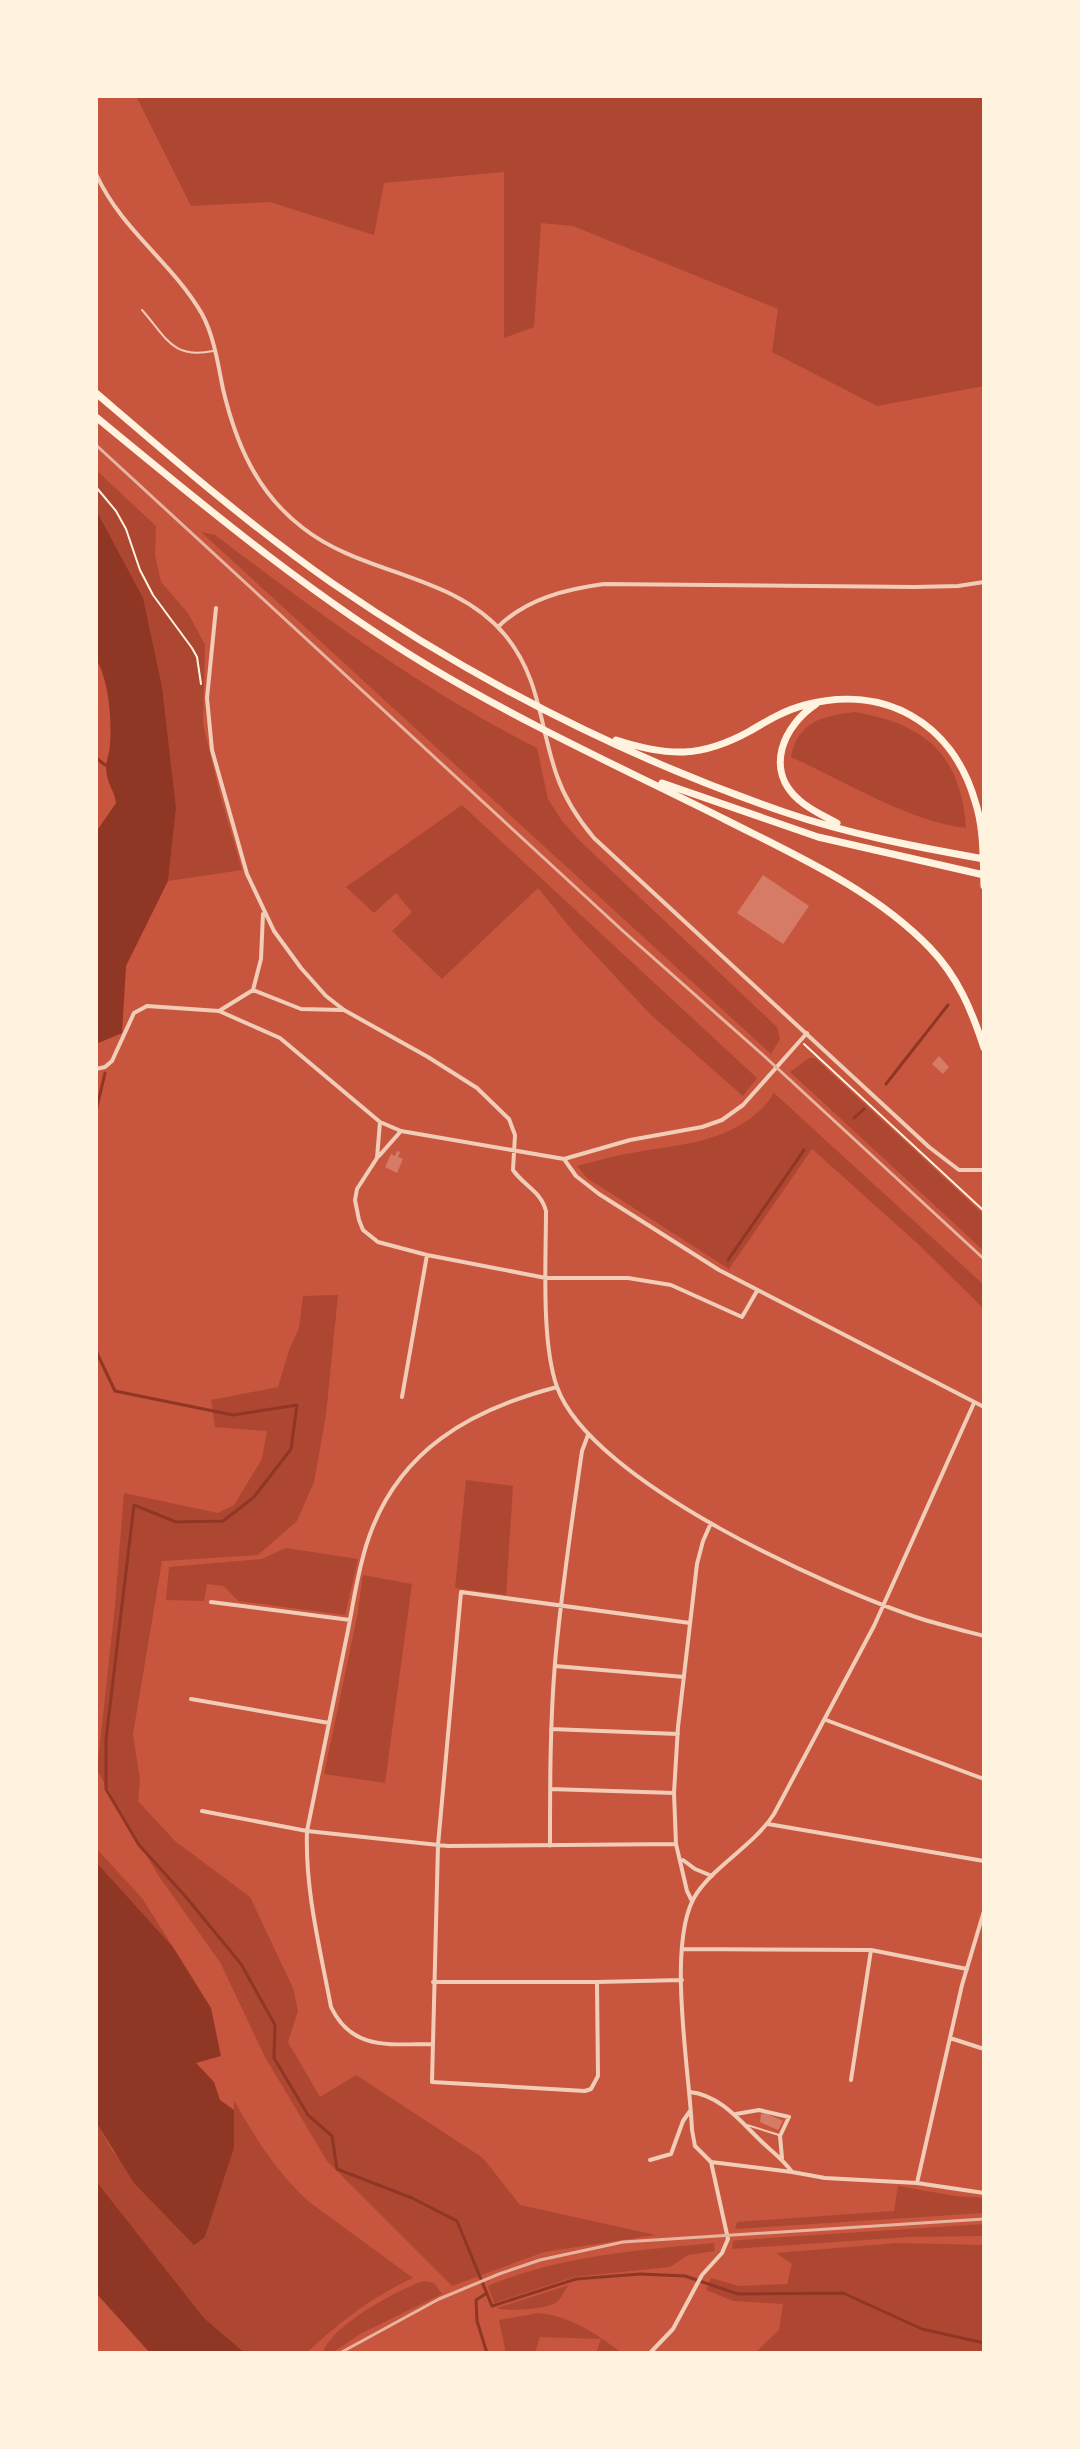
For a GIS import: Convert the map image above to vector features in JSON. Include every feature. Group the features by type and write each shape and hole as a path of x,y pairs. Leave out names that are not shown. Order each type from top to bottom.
{"highway":[{"path":"96,393 275,541 332,583 484,676 587,730 704,782 787,813 984,859"},
{"path":"96,417 266,555 373,631 499,706 860,891 905,925 941,960 960,986 984,1048"},
{"path":"587,730 646,750 680,754 727,744 791,709 820,702 864,699 907,712 926,724 946,743 963,769 975,799 982,839 984,886"},
{"path":"820,702 796,720 786,734 781,751 781,770 798,800 854,831"},
{"path":"627,770 762,820 818,837 984,875"}],"street":[{"path":"96,174 123,220 190,296 203,316 237,439 247,463 272,501 306,531 346,553 459,597 498,627 527,667 565,797 594,838 954,1168 984,1170"},
{"path":"498,627 536,601 557,593 604,584 915,587 984,582"},
{"path":"216,608 207,698 212,750 247,874 283,946 326,996 344,1010 477,1088 509,1119 515,1135 513,1170 543,1201 546,1211 549,1342 557,1387 570,1414 588,1435 642,1480 711,1523 784,1561 884,1605 984,1636"},
{"path":"219,1011 253,990 261,959 264,911"},
{"path":"253,990 301,1009 344,1010"},
{"path":"96,1069 112,1061 134,1013 147,1006 219,1011 280,1038 380,1122 401,1131 564,1159 630,1140 711,1124 731,1114 749,1099 807,1033"},
{"path":"377,1158 380,1122"},
{"path":"401,1131 377,1158 357,1189 355,1209 363,1230 378,1242 427,1255 546,1278 628,1278 671,1285 742,1317 757,1291"},
{"path":"564,1159 576,1176 599,1194 757,1291 984,1407"},
{"path":"402,1397 427,1255"},
{"path":"432,2044 365,2041 348,2032 337,2019 331,2007 310,1900 306,1866 307,1831 367,1542 376,1518 413,1462 459,1424 495,1407 557,1387"},
{"path":"650,2353 673,2329 702,2275 722,2253 728,2239 711,2162 695,2146 692,2130 682,1980 684,1926 692,1901 712,1876 768,1824 826,1720 884,1605 974,1403"},
{"path":"550,1846 554,1666 582,1451 588,1435"},
{"path":"692,1901 676,1844 674,1793 697,1564 711,1523"},
{"path":"597,1982 598,2076 591,2089 543,2090 432,2082 438,1845 461,1592 690,1623"},
{"path":"211,1602 350,1620"},
{"path":"554,1666 684,1677"},
{"path":"191,1699 329,1723"},
{"path":"826,1720 984,1779"},
{"path":"551,1729 678,1734"},
{"path":"550,1789 674,1793"},
{"path":"202,1811 307,1831 438,1845 676,1844"},
{"path":"768,1824 984,1861"},
{"path":"681,1858 695,1869 712,1876"},
{"path":"917,2183 950,2038 984,1911"},
{"path":"683,1949 871,1950 967,1969"},
{"path":"851,2080 871,1950"},
{"path":"433,1982 682,1980"},
{"path":"950,2038 984,2049"},
{"path":"690,2092 698,2093 736,2114 769,2149 782,2158 792,2172"},
{"path":"650,2160 671,2154 683,2121 691,2109"},
{"path":"736,2114 759,2110 789,2117 780,2136 782,2158"},
{"path":"711,2162 825,2178 917,2183 984,2193"}],"lane":[{"path":"142,310 179,351 195,355 214,351"},
{"path":"746,2125 780,2136"}],"path":[{"path":"96,487 126,529 140,570 153,595 197,657 207,698"},
{"path":"800,1041 984,1211"}],"shaded area":[{"path":"984,96 984,386 877,406 772,352 778,309 573,226 541,223 534,327 504,338 504,172 384,183 374,235 270,202 191,206 137,98 96,97"},
{"path":"96,470 156,526 155,555 161,582 188,613 205,645 203,724 242,870 168,881 176,809 96,514"},
{"path":"96,510 143,598 162,687 176,809 168,881 126,966 122,1033 96,1044 96,832 116,803 106,768 111,734 109,700 96,659"},
{"path":"201,532 215,535 331,621 411,675 537,748 548,799 562,821 777,1027 780,1039 771,1054"},
{"path":"855,712 901,725 920,734 935,747 956,780 966,828 899,809 791,757 799,735 814,722"},
{"path":"462,805 757,1078 743,1096 651,1015 572,930 538,888 442,979 392,931 412,912 396,893 374,913 346,887"},
{"path":"809,1058 815,1058 984,1215 984,1251 790,1072"},
{"path":"774,1093 984,1285 984,1309 917,1243 812,1149 729,1269 587,1178 577,1166 713,1137 747,1121 762,1109"},
{"path":"338,1295 326,1415 314,1482 297,1521 258,1555 162,1561 133,1734 140,1780 138,1801 175,1841 250,1897 293,1988 298,2011 288,2042 320,2097 356,2075 483,2158 520,2205 656,2235 544,2252 452,2286 327,2161 265,2057 220,1962 158,1875 97,1770 124,1493 218,1513 234,1505 262,1459 267,1431 215,1427 211,1400 278,1387 299,1328 303,1296"},
{"path":"466,1480 513,1486 506,1595 455,1588"},
{"path":"286,1548 358,1559 345,1615 238,1601 224,1586 207,1584 204,1601 166,1600 169,1567 262,1559"},
{"path":"363,1575 412,1584 385,1783 324,1774"},
{"path":"96,1848 142,1898 173,1947 96,1862"},
{"path":"96,1862 173,1947 211,2008 221,2056 196,2063 214,2082 220,2100 234,2110 234,2148 205,2237 194,2245 134,2183 96,2122"},
{"path":"234,2100 267,2154 296,2190 413,2278 356,2311 306,2353 245,2353 204,2318 96,2181 96,2122 113,2152 205,2237 234,2148"},
{"path":"96,2181 204,2318 245,2353 150,2353 96,2293"},
{"path":"898,2186 984,2198 984,2213 735,2229 737,2222 894,2211"},
{"path":"984,2224 984,2236 909,2237 732,2249 733,2241 741,2240"},
{"path":"714,2243 715,2251 688,2255 670,2267 574,2277 494,2303 488,2286 571,2261"},
{"path":"897,2243 984,2245 984,2353 755,2353 779,2330 783,2304 733,2301 706,2290 711,2278 739,2286 787,2284 792,2264 776,2253"},
{"path":"424,2281 434,2283 442,2294 362,2333 332,2353 323,2353 338,2332 366,2310"},
{"path":"569,2285 559,2300 552,2304 527,2309 497,2308"},
{"path":"538,2313 583,2327 603,2339 622,2353 596,2353 601,2339 540,2337 535,2353 506,2353 499,2320"}],"building":[{"path":"763,875 809,906 783,944 737,913"},
{"path":"939,1056 949,1067 943,1074 932,1064"},
{"path":"397,1151 400,1152 398,1157 403,1159 397,1173 385,1167 391,1154 395,1156"},
{"path":"761,2114 783,2121 778,2130 760,2122"}],"waterway":[{"path":"96,758 105,765 109,764"},
{"path":"886,1084 948,1005"},
{"path":"96,1111 105,1073"},
{"path":"854,1118 864,1109"},
{"path":"728,1260 804,1150"},
{"path":"96,1351 115,1391 233,1415 297,1405 291,1449 254,1497 223,1521 176,1522 134,1505 106,1739 106,1789 139,1845 241,1964 275,2025 274,2058 308,2115 332,2136 337,2169 412,2198 457,2221 492,2306 576,2279 640,2274 685,2276 738,2294 843,2293 922,2329 984,2343"},
{"path":"487,2293 476,2300 477,2321 487,2353"}],"railway":[{"path":"96,445 984,1259"},
{"path":"340,2353 439,2299 499,2274 540,2260 623,2242 984,2219"}]}
